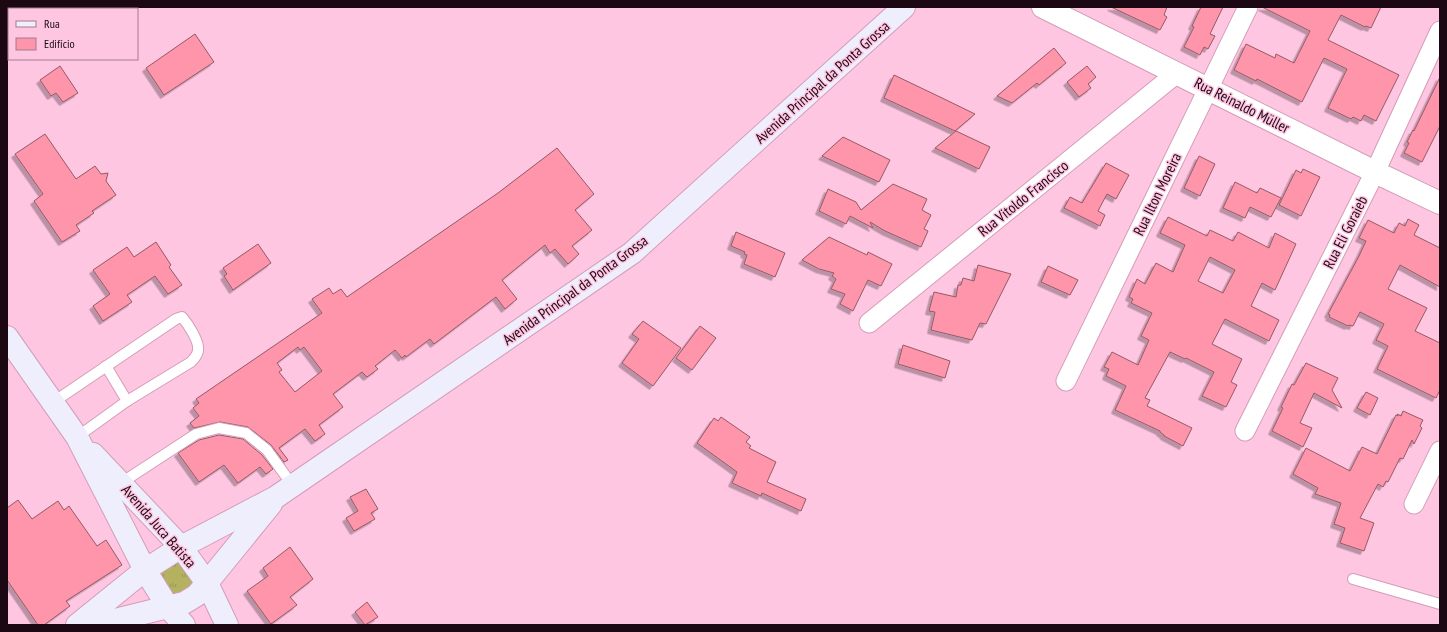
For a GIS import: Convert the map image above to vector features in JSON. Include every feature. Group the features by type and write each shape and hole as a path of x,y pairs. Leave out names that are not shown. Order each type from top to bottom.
{"main road":[{"name":"Avenida Principal da Ponta Grossa","path":"78,625 145,570 181,546 285,492 632,253 904,7"},
{"name":"Avenida Juca Batista","path":"7,337 77,437 181,546 207,584 227,625"},
{"name":"Avenida Juca Batista","path":"77,437 145,570 168,608 184,625"},
{"name":"Avenida Principal da Ponta Grossa","path":"95,625 168,608 184,603 197,595 285,492"}],"street":[{"name":"Rua Reinaldo Müller","path":"1044,7 1440,203"},
{"name":"Rua Ilton Moreira","path":"1066,381 1248,7"},
{"name":"Rua Eli Goraieb","path":"1245,431 1375,172 1440,31"},
{"name":"Rua Vitoldo Francisco","path":"869,323 1177,73"},
{"path":"1414,504 1440,451"}],"lane":[{"path":"52,403 176,318 182,317 188,323 199,346 198,353 191,362 127,401 77,437"},
{"path":"106,366 127,401"},
{"path":"121,483 196,434 219,428 246,433 267,450 285,492"},
{"path":"1353,579 1440,604"}],"green space":[{"path":"177,560 194,582 192,588 171,596 159,573"}],"building":[{"path":"1111,7 1167,7 1164,15 1167,17 1160,30"},
{"path":"1201,7 1223,7 1210,34 1215,36 1208,49 1204,47 1200,55 1184,47 1194,27 1192,26"},
{"path":"1262,7 1381,7 1371,28 1365,27 1341,15 1328,40 1399,75 1376,121 1364,115 1361,121 1353,117 1351,119 1328,108 1347,69 1324,58 1302,102 1257,79 1256,81 1234,70 1246,44 1275,58 1276,54 1294,63 1310,31"},
{"path":"195,34 214,62 164,95 146,68"},
{"path":"1054,48 1066,63 1039,85 1037,83 1012,103 997,96"},
{"path":"60,66 78,93 63,102 56,93 51,96 40,80"},
{"path":"1087,66 1096,77 1088,84 1091,88 1079,97 1067,82"},
{"path":"894,75 975,114 955,131 884,98"},
{"path":"1440,77 1440,126 1422,162 1404,153 1409,143 1407,142 1413,130 1414,131"},
{"path":"956,131 990,147 979,169 935,148"},
{"path":"45,134 76,179 95,166 101,174 108,173 106,181 116,195 92,211 94,213 76,225 80,231 62,242 34,201 43,194 15,154"},
{"path":"843,137 890,160 879,182 822,156"},
{"path":"557,148 594,194 575,210 592,230 572,246 579,254 568,264 555,249 550,253 545,245 502,280 517,299 505,309 496,297 434,344 430,339 406,357 405,355 402,358 395,350 375,366 378,369 367,377 362,372 333,394 343,407 319,425 325,434 315,441 305,429 279,448 288,460 284,462 271,445 248,427 220,422 194,428 190,423 199,416 193,408 199,403 196,399 322,313 312,299 329,288 333,294 341,289 347,297 498,193","holes":["298,347 300,350 304,347 322,371 295,392 279,372 282,370 277,363"]},
{"path":"1199,156 1215,164 1200,196 1184,188"},
{"path":"1106,163 1129,175 1116,199 1107,194 1098,211 1105,215 1100,226 1064,208 1070,197 1082,203"},
{"path":"1303,169 1320,177 1301,216 1279,205 1296,170 1301,173"},
{"path":"1235,182 1257,193 1260,188 1281,198 1271,217 1250,207 1245,218 1223,208"},
{"path":"893,184 927,199 922,210 931,215 924,229 928,231 921,247 885,231 870,222 873,228 850,216 846,224 819,211 828,189 856,202 861,210"},
{"path":"1168,217 1207,236 1210,230 1233,241 1238,232 1269,248 1275,233 1296,244 1275,290 1262,283 1251,306 1279,320 1269,341 1225,319 1212,344 1242,359 1231,382 1237,385 1226,407 1202,396 1214,372 1170,352 1145,398 1150,400 1147,406 1192,428 1183,446 1164,436 1160,431 1115,410 1126,386 1106,376 1109,369 1104,367 1112,352 1138,365 1149,340 1141,336 1152,313 1131,303 1133,299 1129,297 1137,279 1145,284 1156,263 1173,272 1185,245 1160,233","holes":["1210,257 1235,270 1223,293 1198,281"]},
{"path":"1408,219 1419,225 1414,235 1440,248 1440,287 1400,265 1388,289 1427,308 1415,331 1440,343 1440,390 1436,398 1377,369 1388,346 1376,340 1384,324 1360,312 1353,326 1348,326 1329,317 1330,315 1328,314 1366,241 1359,238 1368,220 1394,233 1399,223 1405,226"},
{"path":"736,232 785,253 775,277 744,264 747,255 744,254 745,252 731,246"},
{"path":"829,237 867,255 868,252 892,264 881,286 868,280 853,311 840,304 845,294 831,289 836,279 832,276 834,273 819,269 802,260"},
{"path":"156,242 171,265 169,267 182,285 168,294 155,276 127,295 132,302 103,321 93,306 110,294 93,270 127,247 134,257"},
{"path":"258,244 271,263 233,290 224,276 227,274 223,268"},
{"path":"978,265 1011,274 986,324 980,323 972,340 931,330 935,312 929,311 934,292 956,297 958,285 961,285 963,278 974,281"},
{"path":"1048,266 1078,280 1070,295 1041,282"},
{"path":"643,321 681,348 653,386 622,363 639,339 632,334"},
{"path":"700,326 716,338 692,370 676,358"},
{"path":"903,345 950,361 945,378 898,364"},
{"path":"1306,363 1338,378 1332,390 1342,408 1314,393 1300,423 1312,428 1303,447 1272,431 1292,384 1294,385"},
{"path":"1366,392 1378,398 1370,415 1357,408"},
{"path":"1403,411 1423,420 1420,426 1422,428 1414,444 1412,440 1403,459 1400,458 1388,482 1386,481 1383,487 1378,484 1360,518 1374,523 1364,551 1340,543 1345,528 1334,524 1341,503 1315,494 1318,488 1293,474 1306,448 1350,471 1362,447 1377,454 1396,415 1401,416"},
{"path":"721,417 750,437 746,442 751,446 749,448 776,462 767,482 806,499 801,511 762,493 761,496 732,483 737,472 697,443 714,418 718,421"},
{"path":"219,435 243,439 262,455 273,469 266,474 260,467 238,483 224,465 199,482 178,453 199,440"},
{"path":"366,489 378,509 371,513 375,519 354,531 346,518 358,511 350,497"},
{"path":"18,500 32,519 58,501 64,510 69,506 97,546 106,540 122,565 66,601 70,606 44,625 38,625 7,580 7,508"},
{"path":"290,547 313,579 290,597 297,605 271,624 247,591 268,576 263,568"},
{"path":"367,602 378,617 365,625 355,612"}]}
